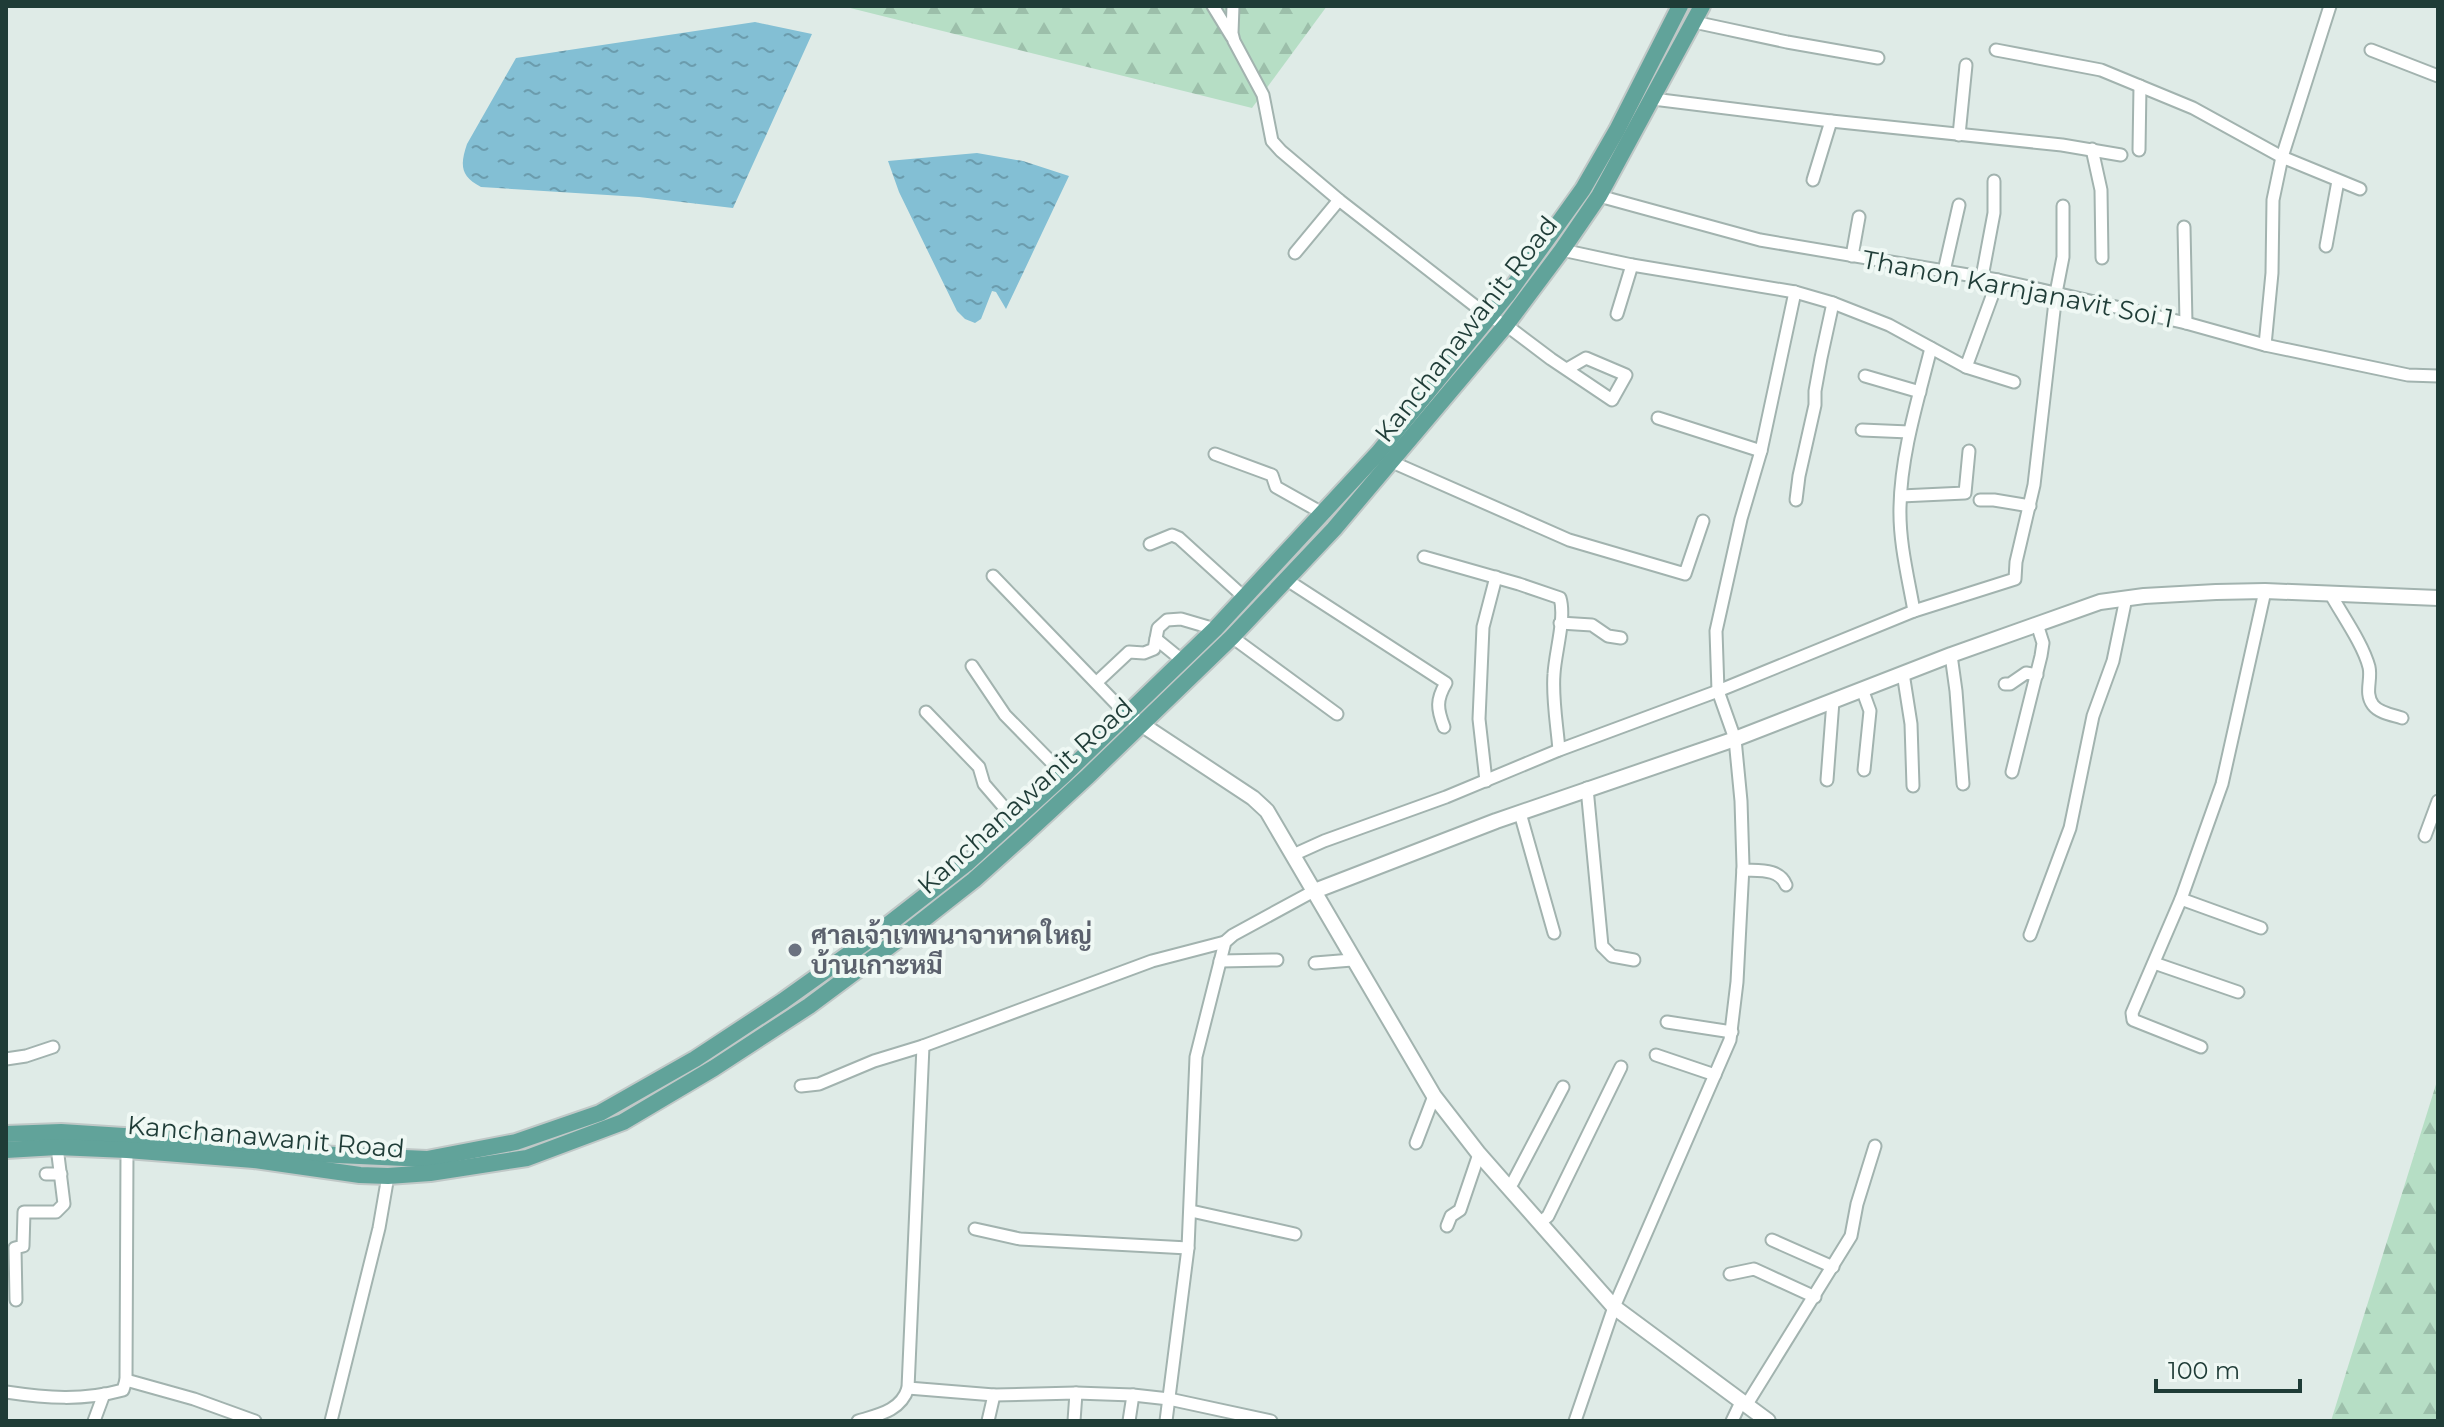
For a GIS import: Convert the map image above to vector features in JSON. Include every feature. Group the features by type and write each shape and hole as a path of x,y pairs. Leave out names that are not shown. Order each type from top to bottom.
{"main road":[{"name":"Kanchanawanit Road","path":"6,1134 75,1133 202,1141 315,1154 427,1159 516,1142 600,1113 695,1059 783,1001 966,864 1064,775 1232,637 1287,580 1385,458 1583,189 1617,130 1680,6"},
{"name":"Kanchanawanit Road","path":"6,1150 57,1147 127,1150 254,1160 388,1176 430,1173 527,1158 623,1122 809,1006 974,880 1088,776 1183,661 1324,514 1385,458 1506,325 1599,196 1702,6"}],"street":[{"path":"1213,6 1263,95 1272,141 1281,151 1488,316 1506,325 1567,369 1612,400 1626,375 1586,358 1567,369"},
{"path":"1233,6 1234,41"},
{"path":"2265,345 2272,273 2273,200 2282,157 2330,6"},
{"path":"1694,22 1878,58"},
{"path":"1996,50 2090,66 2193,108 2282,157 2360,189"},
{"path":"2371,50 2438,76"},
{"path":"1959,135 1966,65"},
{"path":"2139,150 2140,86"},
{"path":"1653,99 2092,149 2121,155"},
{"path":"1813,180 1831,121"},
{"path":"2092,149 2101,190 2102,258"},
{"path":"1982,277 1994,213 1994,181"},
{"path":"2326,246 2338,181"},
{"name":"Thanon Karnjanavit Soi 1","path":"1599,196 1760,240 1998,280 2186,323 2265,345 2408,375 2438,376"},
{"path":"1295,253 1339,200"},
{"path":"1944,271 1959,205"},
{"path":"1293,855 1718,691 1914,611 2015,579 2016,562 2030,506 2063,257 2063,206"},
{"path":"1852,256 1859,217"},
{"path":"2184,227 2186,323"},
{"path":"1562,250 1795,292 1833,303 1882,321 1966,367 2014,382"},
{"path":"1617,314 1632,265"},
{"path":"1966,367 1998,280"},
{"path":"1575,1421 1614,1307 1728,1048 1732,1032 1743,870 1741,801 1735,739 1718,691 1715,643 1718,615 1761,451 1795,292"},
{"path":"1796,500 1833,303"},
{"path":"1914,611 1901,542 1901,496 1909,432 1931,348"},
{"path":"1865,376 1920,392"},
{"path":"1658,418 1761,451"},
{"path":"1862,430 1909,432"},
{"path":"1901,496 1965,493 1969,451"},
{"path":"1215,454 1272,475 1276,487 1324,514"},
{"path":"1385,458 1569,540 1685,574 1703,521"},
{"path":"1980,500 2030,506"},
{"path":"1150,544 1172,535 1179,538 1245,598"},
{"path":"1424,557 1558,597 1562,603 1554,676 1559,750"},
{"path":"993,576 1134,719 1258,802 1270,816 1434,1096 1479,1154 1614,1307 1768,1421"},
{"path":"1486,781 1479,719 1483,627 1496,577"},
{"path":"1287,580 1446,683 1438,697 1438,712 1444,727"},
{"path":"2201,1047 2133,1020 2132,1013 2181,899 2222,784 2265,591"},
{"path":"801,1086 819,1084 874,1061 923,1046 1152,961 1225,942 1243,928 1312,892 1587,788 1735,739 1903,673 2100,602 2265,591 2438,598"},
{"path":"2330,593 2366,658 2370,675 2368,693 2373,704 2402,718"},
{"path":"2030,935 2070,828 2093,716 2113,661 2126,598"},
{"path":"1097,682 1129,652 1152,651 1160,625 1171,618 1215,629"},
{"path":"1560,623 1592,625 1608,636 1621,638"},
{"path":"2012,772 2043,643 2037,624"},
{"path":"1232,637 1337,714"},
{"path":"1156,639 1183,661"},
{"path":"1951,655 1963,784"},
{"path":"972,666 1005,715 1064,775"},
{"path":"1903,673 1911,724 1913,786"},
{"path":"2005,684 2026,673 2037,675"},
{"path":"1862,689 1870,711 1864,770"},
{"path":"1827,780 1833,701"},
{"path":"926,712 979,767 984,784 1015,820"},
{"path":"1587,788 1602,946 1612,956 1634,960"},
{"path":"2425,836 2438,801"},
{"path":"1520,813 1554,933"},
{"path":"1743,870 1776,874 1783,878 1786,885"},
{"path":"2181,899 2261,928"},
{"path":"1166,1421 1188,1248 1196,1057 1225,942"},
{"path":"1220,961 1277,960"},
{"path":"1315,963 1352,960"},
{"path":"2154,963 2238,992"},
{"path":"1667,1022 1732,1032"},
{"path":"858,1421 892,1409 903,1400 908,1388 923,1046"},
{"path":"6,1059 53,1047"},
{"path":"1656,1055 1715,1075"},
{"path":"1541,1222 1548,1216 1621,1067"},
{"path":"1508,1186 1513,1182 1563,1087"},
{"path":"1416,1143 1434,1096"},
{"path":"1732,1421 1815,1297 1851,1236 1857,1204 1875,1146"},
{"path":"16,1300 11,1248 23,1246 24,1212 56,1212 63,1208 57,1147"},
{"path":"6,1392 55,1399 123,1390 126,1380 127,1150"},
{"path":"1447,1226 1451,1216 1460,1210 1479,1154"},
{"path":"46,1174 61,1174"},
{"path":"331,1421 379,1228 388,1176"},
{"path":"1191,1211 1295,1234"},
{"path":"975,1229 1020,1239 1188,1248"},
{"path":"1772,1240 1833,1267"},
{"path":"1730,1274 1754,1269 1815,1297"},
{"path":"126,1380 194,1399 255,1421"},
{"path":"908,1388 994,1395 1133,1395 1169,1399 1222,1416 1271,1421"},
{"path":"1074,1421 1076,1393"},
{"path":"94,1421 104,1394"},
{"path":"988,1421 994,1395"},
{"path":"1129,1421 1133,1395"}],"green space":[{"path":"842,6 1327,6 1252,108"},
{"path":"2438,1078 2438,1421 2331,1421"}],"water":[{"path":"755,22 812,34 733,208 639,197 481,187 465,174 463,158 467,144 516,58"},
{"path":"977,153 1023,161 1069,176 1006,309 996,292 992,291 981,319 975,323 957,311 899,192 888,161"}],"place":[{"name":"ศาลเจ้าเทพนาจาหาดใหญ่ บ้านเกาะหมี","path":"795,950"}]}
